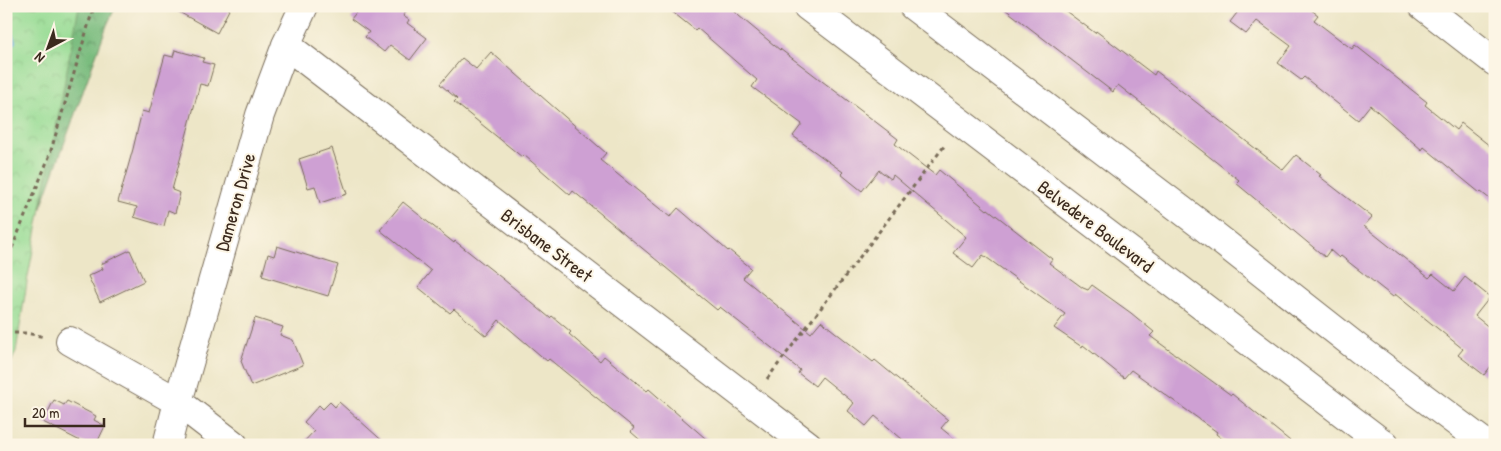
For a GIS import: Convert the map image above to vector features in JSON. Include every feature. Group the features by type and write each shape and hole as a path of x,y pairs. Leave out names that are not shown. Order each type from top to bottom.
{"street":[{"name":"Dameron Drive","path":"167,445 260,115 286,45 304,6"},
{"name":"Belvedere Boulevard","path":"807,6 1385,445"},
{"path":"913,6 1200,224 1359,349 1487,445"},
{"path":"1423,6 1495,62"},
{"name":"Brisbane Street","path":"286,45 808,445"},
{"path":"70,341 178,402 234,445"}],"path":[{"path":"6,263 49,157 94,6"},
{"path":"767,379 961,124"},
{"path":"6,333 26,333 70,341"}],"green space":[{"path":"6,6 116,6 107,25 6,305"},
{"path":"6,6 79,6 27,282 16,351 6,375"}],"building":[{"path":"168,6 231,6 217,33"},
{"path":"361,6 410,6 403,16 409,20 407,23 427,38 410,60 390,45 384,52 365,37 369,32 351,19"},
{"path":"665,6 727,6 780,50 898,139 895,144 935,175 939,170 987,210 1052,259 1049,263 1083,288 1088,290 1092,285 1131,313 1154,332 1150,336 1232,394 1295,445 1230,445 1216,434 1217,432 1131,370 1124,378 1083,345 1082,347 1054,328 1065,314 983,255 973,268 953,253 966,237 893,175 891,179 879,170 862,191 841,174 843,172 793,136 802,124 752,87 757,80 697,28 695,30"},
{"path":"1001,6 1059,6 1095,33 1096,31 1154,75 1156,71 1283,170 1296,155 1321,175 1319,176 1372,217 1364,226 1429,278 1433,274 1454,291 1465,277 1490,297 1475,316 1495,332 1495,361 1484,375 1458,355 1463,349 1395,294 1393,297 1341,256 1339,258 1330,250 1325,257 1236,183 1239,180 1118,85 1113,92"},
{"path":"1237,6 1306,6 1318,15 1314,20 1352,49 1355,45 1427,102 1425,105 1456,130 1461,123 1495,150 1495,203 1424,147 1422,150 1370,105 1358,120 1304,77 1301,80 1278,63 1291,46 1257,21 1246,34 1230,22 1240,9"},
{"path":"175,50 204,58 202,62 214,65 208,86 200,84 172,190 180,193 175,213 168,210 164,226 134,217 137,207 118,202 142,111 149,113 165,55 173,57"},
{"path":"491,52 606,153 600,160 670,217 678,208 751,268 743,278 811,333 821,321 873,362 875,360 948,420 941,428 962,445 909,445 875,416 866,426 848,411 854,403 822,377 815,386 798,373 800,370 720,307 717,310 573,191 570,195 524,155 522,157 454,102 457,99 440,84 462,58 476,69"},
{"path":"332,148 347,194 320,203 315,186 308,188 299,159"},
{"path":"403,202 454,243 455,241 550,318 552,316 571,332 569,334 600,361 604,356 647,391 649,389 713,445 646,445 631,432 634,428 549,359 547,361 499,320 486,336 454,309 450,313 418,287 431,271 380,230"},
{"path":"277,246 338,265 328,296 262,276 268,254 274,256"},
{"path":"130,250 144,281 100,302 88,276 103,269 101,264"},
{"path":"255,318 283,327 280,335 293,340 303,365 251,386 241,361"},
{"path":"54,400 64,405 67,401 96,416 94,420 105,426 96,445 88,445 43,422"},
{"path":"330,402 335,407 339,402 387,445 301,445 314,431 304,422 319,405 323,409"}],"waterway":[{"path":"6,28 12,41 6,42"}]}
